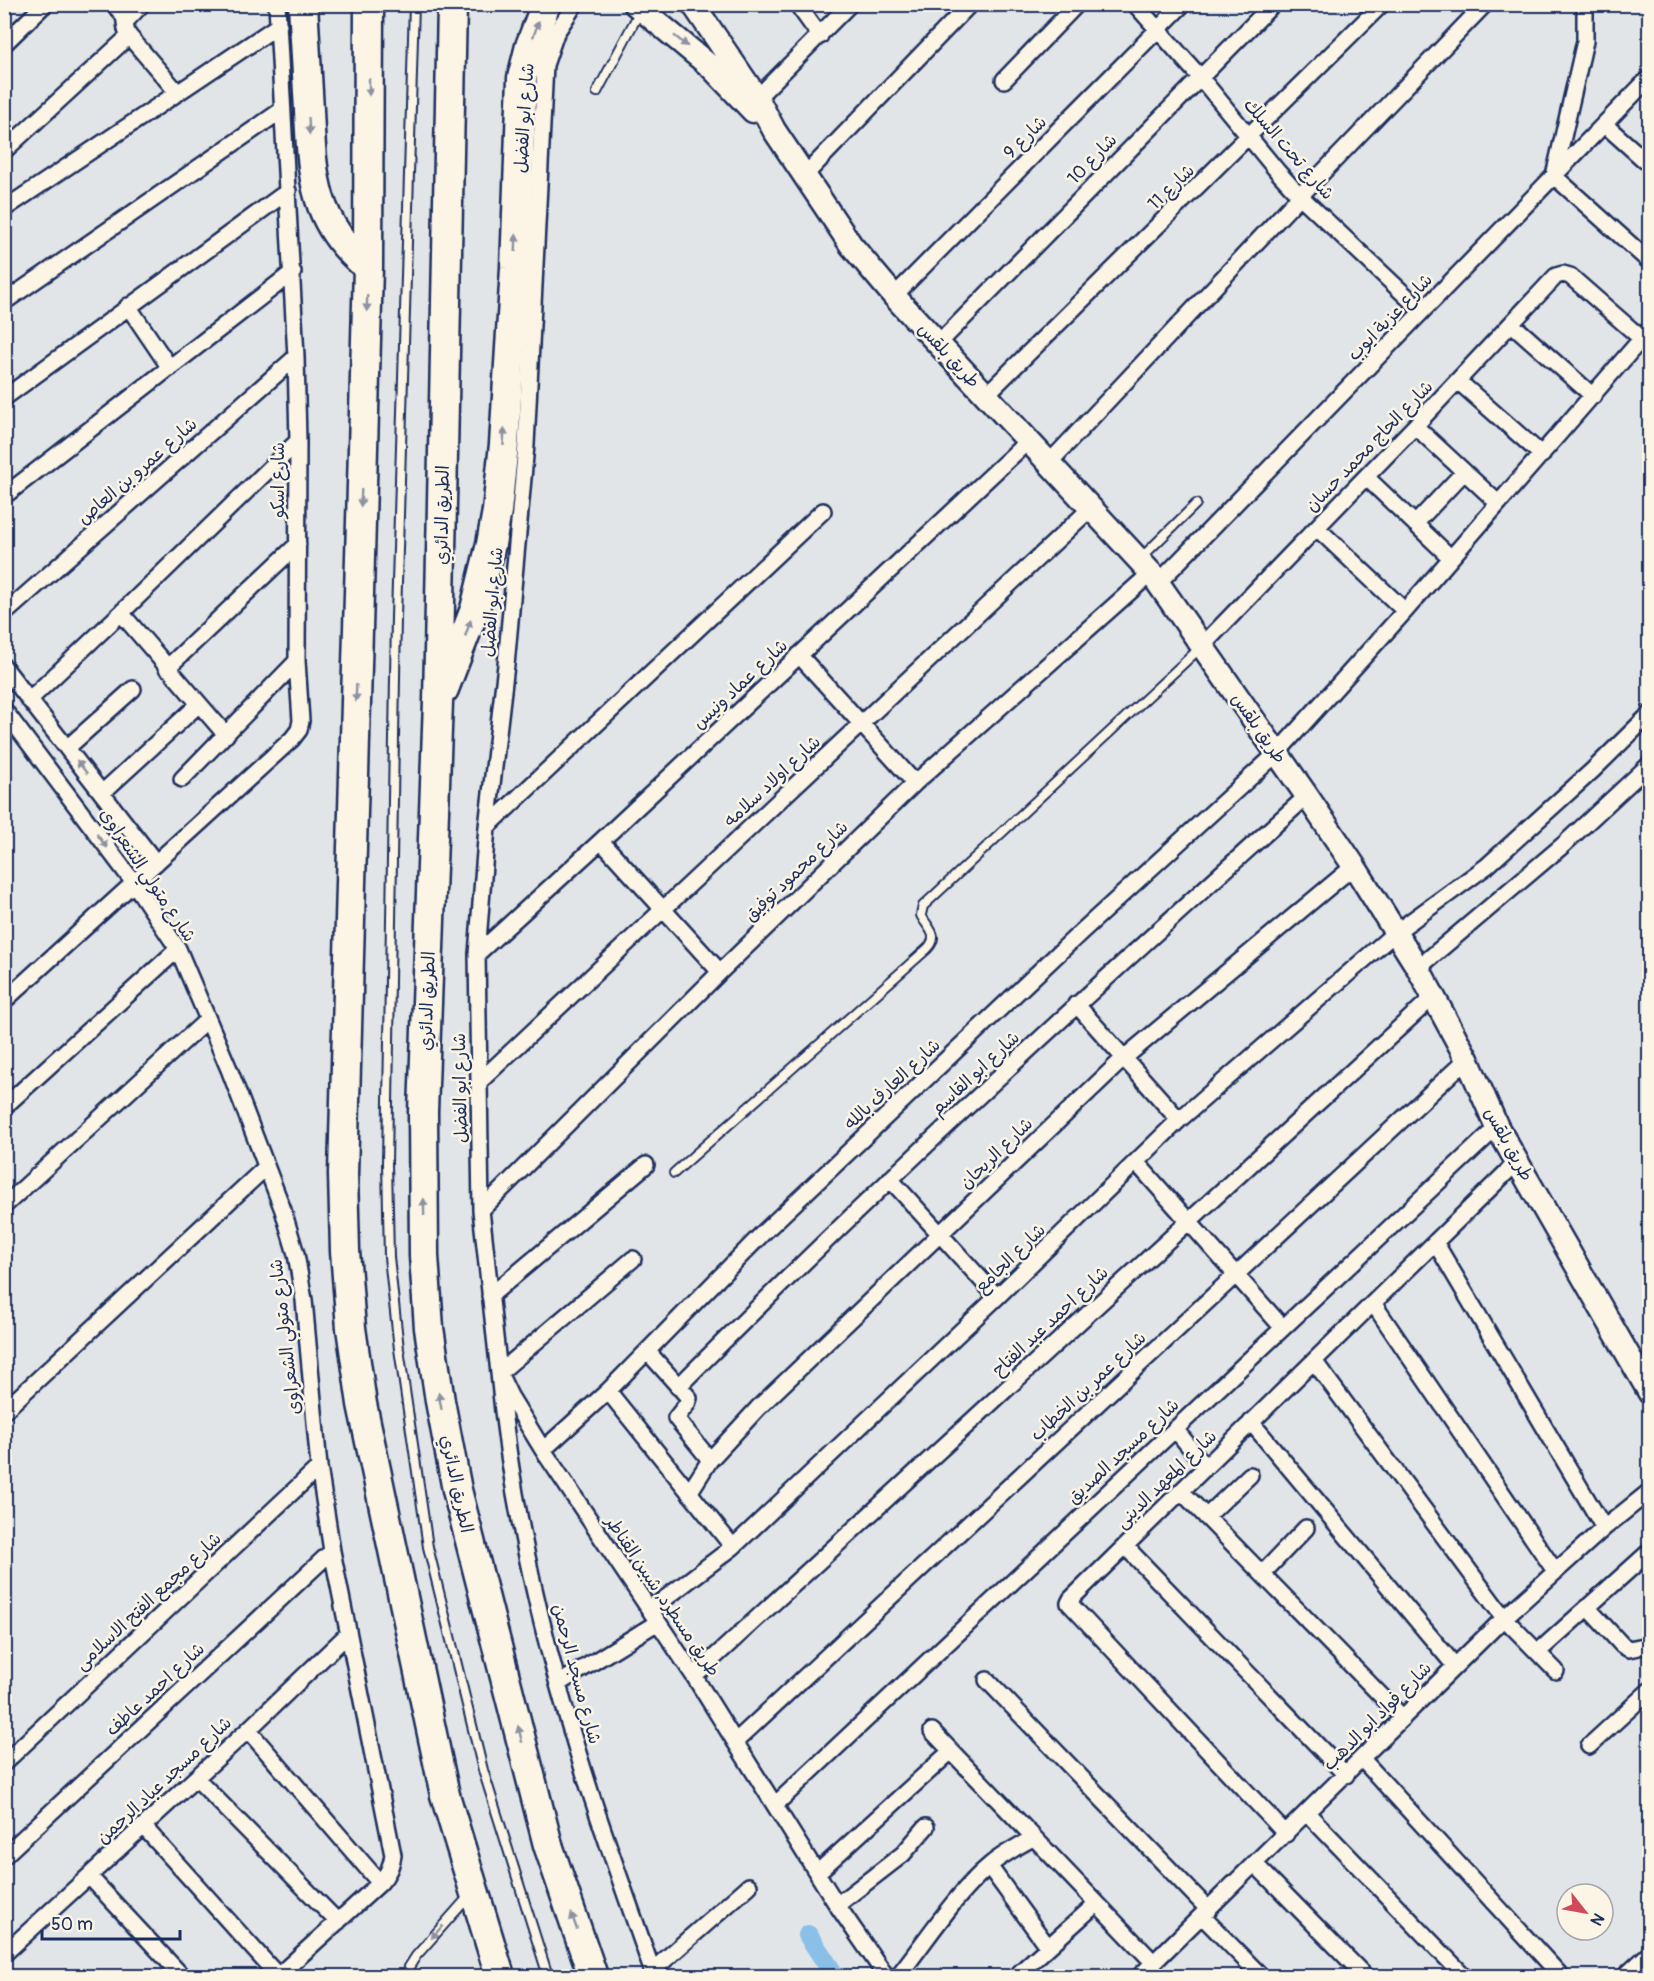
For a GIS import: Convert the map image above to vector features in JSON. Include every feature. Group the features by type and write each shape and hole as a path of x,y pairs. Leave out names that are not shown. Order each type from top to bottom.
{"highway":[{"path":"303,4 311,160 316,192 321,208 336,235 345,247 368,267"},
{"path":"438,702 475,609 497,511 503,455 515,268 522,78 530,46 546,4"},
{"path":"369,16 368,267 343,1174 345,1251 352,1339 376,1479 445,1795 500,1977"},
{"name":"الطريق الدائري","path":"452,17 438,702 423,1112 424,1256 429,1329 457,1490 548,1845 593,1977"}],"main road":[{"path":"693,4 753,102"},
{"path":"638,7 753,102"},
{"name":"طريق بلقس","path":"753,102 851,245 894,296 1149,572 1202,646 1354,866 1418,968 1467,1059 1497,1127 1648,1386"}],"street":[{"path":"4,45 45,4"},
{"path":"113,4 122,14 127,29 178,93"},
{"path":"4,151 127,29 142,4"},
{"name":"شارع اسكو","path":"4,1001 292,739 299,730 301,721 297,661 296,357 277,4"},
{"name":"شارع ابو الفضل","path":"481,1210 477,954 487,827 506,665 526,445 545,65 556,33 575,4"},
{"path":"797,4 820,36"},
{"path":"753,102 850,4"},
{"path":"805,175 970,4"},
{"path":"1005,80 1077,4"},
{"name":"شارع تحت السلك","path":"1135,4 1300,196 1422,311"},
{"name":"شارع 9","path":"894,296 1183,4"},
{"name":"شارع 10","path":"939,343 1273,4"},
{"name":"شارع 11","path":"986,395 1382,4"},
{"path":"1048,464 1300,196 1485,4"},
{"path":"1585,4 1585,41 1554,176 1650,262"},
{"path":"4,209 279,25"},
{"name":"شارع عزبة ايوب","path":"1149,572 1422,311 1650,77"},
{"path":"4,302 282,110"},
{"path":"1604,124 1650,165"},
{"path":"4,398 288,192"},
{"path":"4,496 293,272"},
{"name":"شارع الحاج محمد حسان","path":"1202,646 1415,426 1556,276 1563,274 1570,276 1646,334"},
{"path":"128,306 170,368"},
{"path":"1512,324 1593,396"},
{"name":"شارع العارف بالله","path":"543,1450 648,1352 764,1232 1081,932 1276,754 1405,611 1646,334"},
{"name":"شارع عمرو بن العاص","path":"4,614 296,357"},
{"path":"1458,381 1542,455"},
{"path":"1415,426 1498,503"},
{"path":"29,700 298,441"},
{"name":"شارع عماد ونيس","path":"477,954 1028,441"},
{"path":"1415,524 1464,472"},
{"path":"1366,477 1451,558"},
{"name":"شارع اولاد سلامه","path":"479,1082 1091,508"},
{"path":"487,827 823,511"},
{"path":"1317,528 1405,611"},
{"path":"167,668 298,544"},
{"name":"شارع محمود توفيق","path":"481,1210 720,972 915,783 1149,572"},
{"path":"121,613 226,735"},
{"path":"799,656 915,783"},
{"path":"182,779 297,661"},
{"name":"شارع متولي الشعراوى","path":"4,667 156,863"},
{"path":"67,748 133,689"},
{"path":"102,793 199,704"},
{"path":"1396,932 1487,866 1593,770 1650,714"},
{"name":"شارع متولي الشعراوى","path":"6,716 134,883 178,949 229,1069 283,1210 296,1254 304,1300 319,1467 332,1551 393,1855 392,1866 380,1883"},
{"path":"1418,968 1562,846 1650,764"},
{"name":"شارع ابو القاسم","path":"678,1387 792,1272 890,1179 1076,1004 1306,796"},
{"path":"601,841 720,972"},
{"name":"شارع الريحان","path":"689,1493 710,1460 758,1408 1124,1058 1354,866"},
{"name":"شارع الجامع","path":"558,1684 654,1616 733,1547 998,1297 1179,1120 1396,932"},
{"path":"4,1107 178,949"},
{"name":"شارع احمد عبد الفتاح","path":"694,1676 1434,996"},
{"path":"1076,1004 1179,1120"},
{"path":"4,1206 207,1020"},
{"name":"شارع عمر بن الخطاب","path":"735,1742 1467,1059"},
{"name":"شارع مسجد الصديق","path":"775,1805 1497,1127"},
{"path":"1136,1161 1283,1328"},
{"name":"شارع المعهد الدينى","path":"1287,1834 1069,1603 1518,1161"},
{"path":"490,1296 646,1165"},
{"path":"4,1411 266,1167"},
{"path":"890,1179 998,1297"},
{"name":"طريق مسطرد, شبين القناطر","path":"481,1210 499,1373 510,1396 543,1450 694,1676 837,1905 886,1977"},
{"path":"1435,1242 1604,1528"},
{"path":"499,1373 633,1259"},
{"path":"1373,1303 1555,1571"},
{"path":"648,1352 689,1398 676,1418 710,1460"},
{"path":"1314,1361 1504,1618 1556,1671"},
{"name":"شارع مسجد الرحمن","path":"499,1373 504,1430 515,1500 558,1684 590,1793 653,1974"},
{"path":"608,1391 733,1547"},
{"path":"1251,1422 1455,1666"},
{"path":"1174,1429 1206,1467"},
{"name":"شارع مجمع الفتح الاسلامى","path":"4,1763 319,1467"},
{"path":"1206,1517 1250,1475"},
{"path":"1181,1491 1403,1718"},
{"name":"شارع فواد ابو الدهب","path":"1150,1971 1205,1913 1504,1618 1604,1528 1650,1491"},
{"path":"1262,1574 1306,1528"},
{"path":"1125,1546 1346,1775"},
{"name":"شارع احمد عاطف","path":"4,1856 332,1551"},
{"path":"1538,1652 1650,1551"},
{"path":"1587,1607 1622,1645 1629,1649 1649,1645"},
{"name":"شارع مسجد عباد الرحمن","path":"4,1954 248,1730 348,1634"},
{"path":"987,1680 1205,1913 1261,1977"},
{"path":"1589,1746 1650,1690"},
{"path":"144,1826 278,1976 338,1922 380,1883 248,1730"},
{"path":"932,1731 1096,1904 1150,1971"},
{"path":"817,1873 951,1750"},
{"path":"1362,1759 1561,1977"},
{"path":"196,1778 338,1922"},
{"path":"1307,1813 1464,1977"},
{"path":"837,1905 903,1854 926,1827"},
{"path":"898,1977 967,1888 989,1866 1010,1850 1033,1838"},
{"path":"1255,1864 1365,1977"},
{"path":"989,1866 1048,1947"},
{"path":"88,1876 182,1977"},
{"path":"653,1974 749,1886"},
{"path":"1016,1977 1096,1904"},
{"path":"1625,1977 1650,1953"}],"lane":[{"path":"414,4 396,629 387,1163 389,1257 405,1392 428,1547 483,1770 548,1977"},
{"path":"597,92 638,7"},
{"path":"1149,572 1196,504"},
{"path":"674,1173 927,950 934,936 921,915 921,910 926,903 1202,646"},
{"path":"408,1977 412,1962 473,1892"}],"waterway":[{"path":"808,1935 835,1976"}]}
